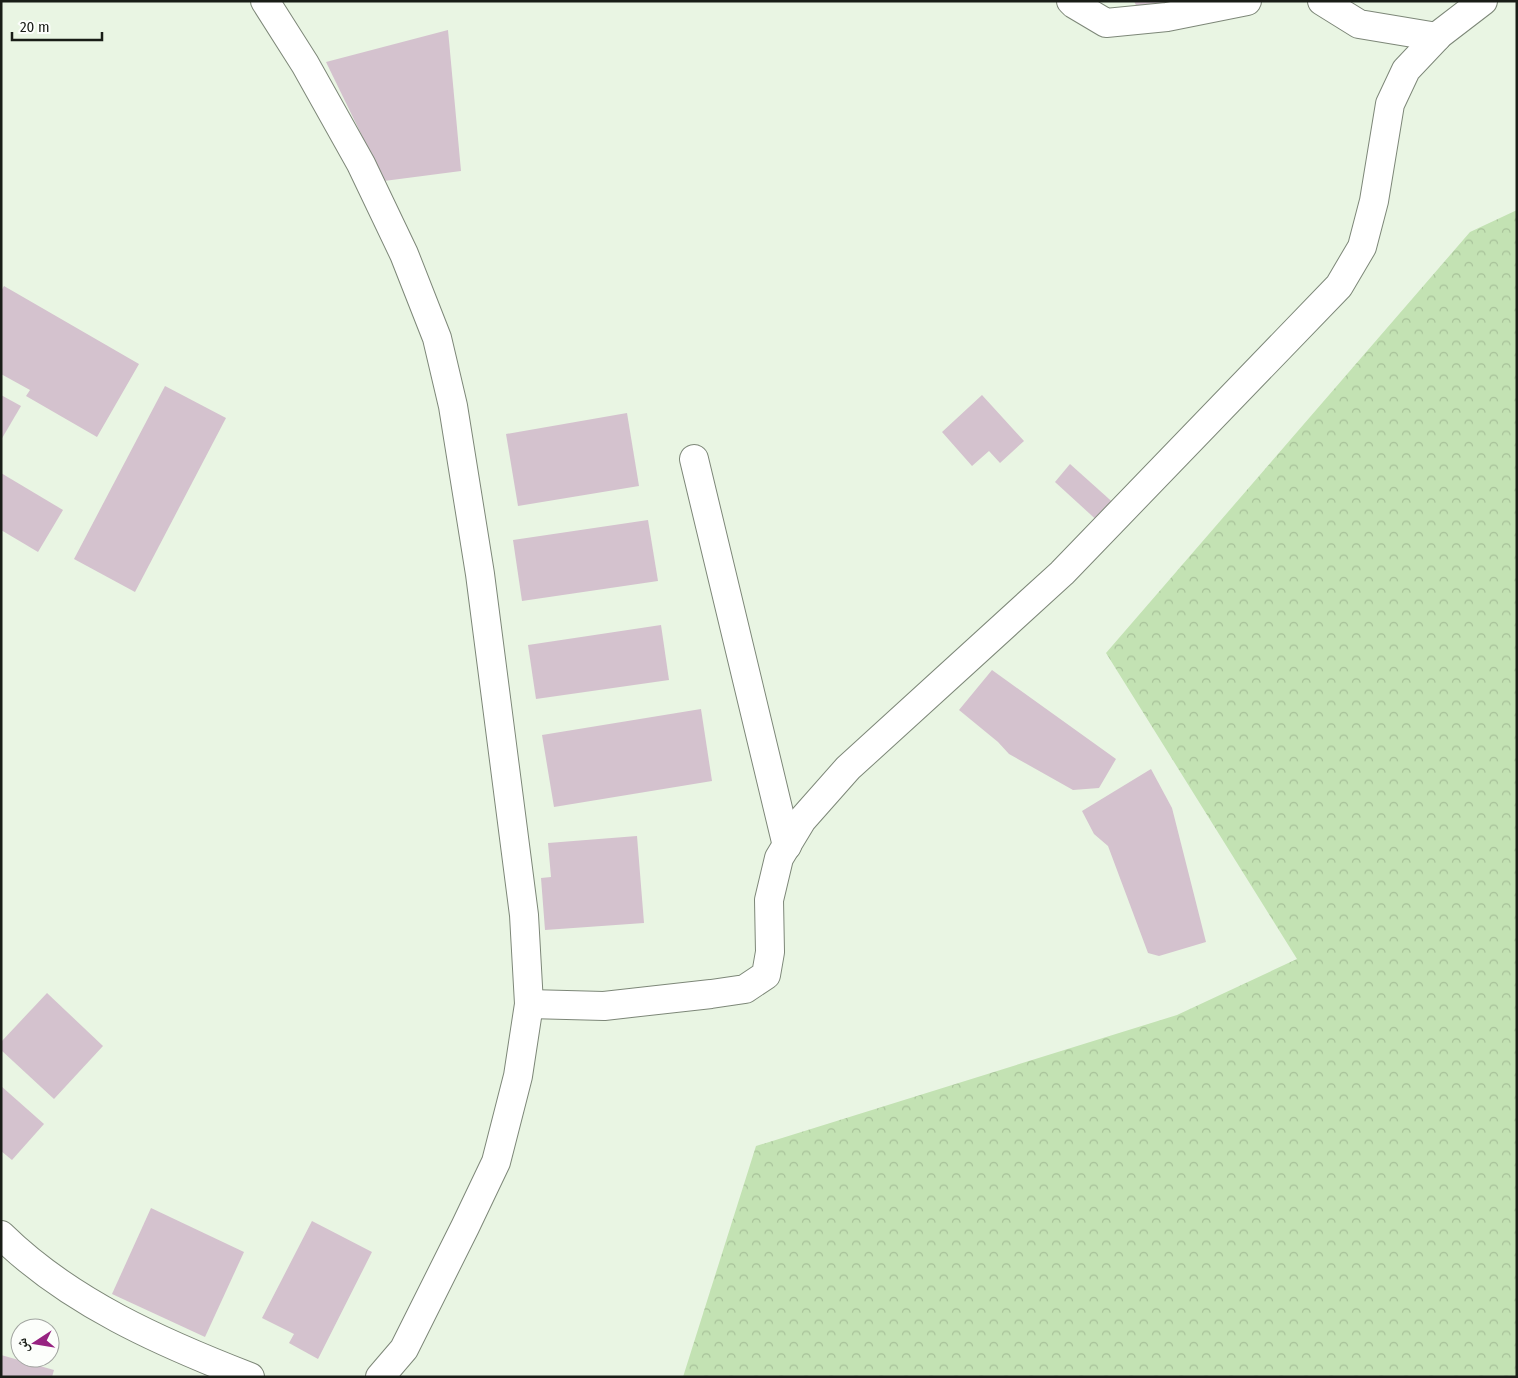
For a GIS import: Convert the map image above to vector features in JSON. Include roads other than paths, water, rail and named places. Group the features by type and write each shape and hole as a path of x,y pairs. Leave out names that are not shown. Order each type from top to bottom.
{"street":[{"path":"265,1 304,64 361,164 404,254 437,338 453,406 480,574 524,915 529,1004 518,1076 496,1162 404,1348 380,1377"},
{"path":"1072,1 1106,23 1166,17 1247,1"},
{"path":"1322,1 1360,24 1436,38"},
{"path":"529,1004 604,1006 711,994 745,989 766,975 770,952 769,900 780,858 802,820 848,768 1062,574 1339,286 1362,247 1374,201 1390,104 1406,70 1436,38 1483,1"},
{"path":"694,459 787,846"},
{"path":"1,1235 21,1254 74,1291 118,1318 176,1346 250,1377"}]}
